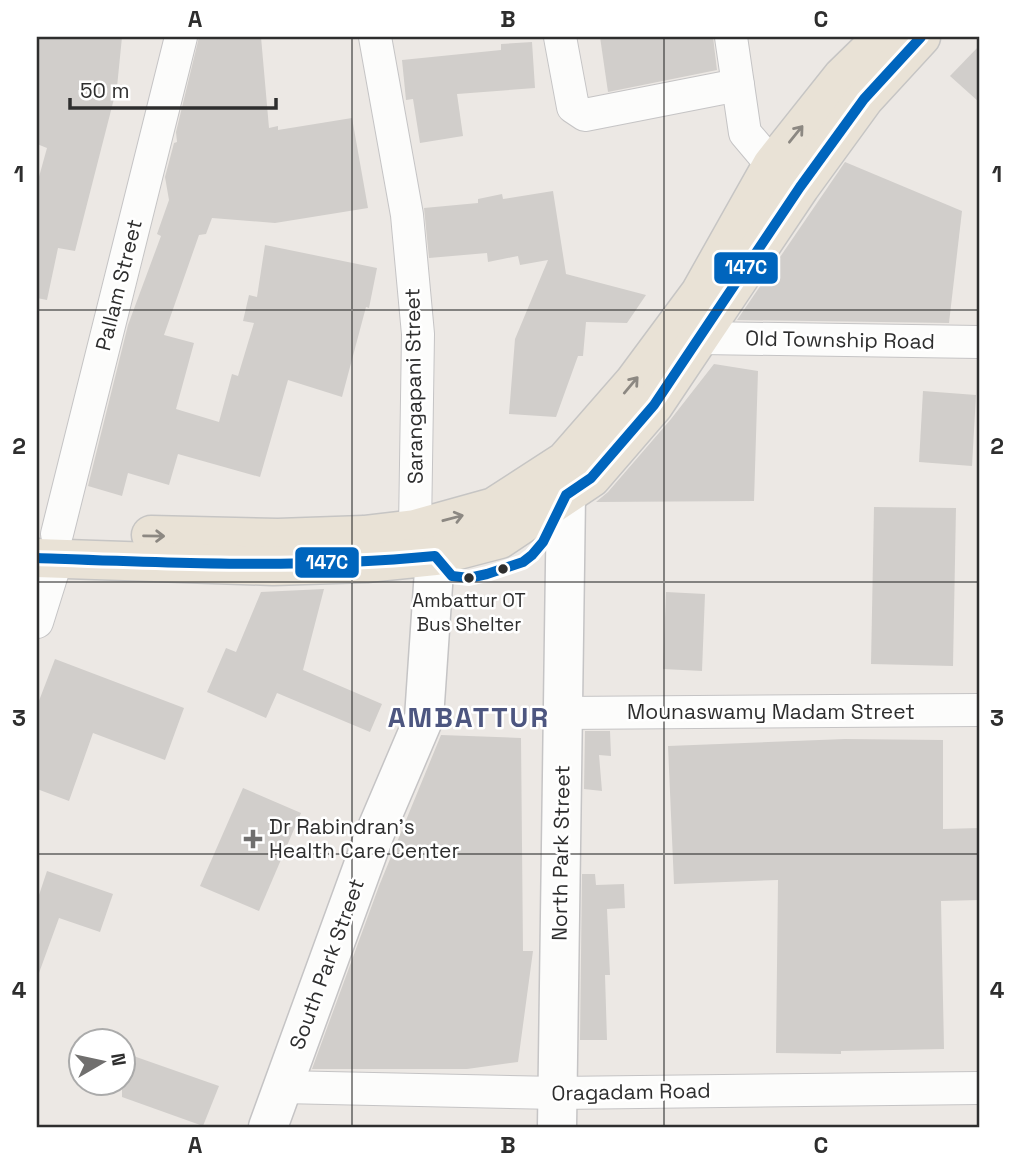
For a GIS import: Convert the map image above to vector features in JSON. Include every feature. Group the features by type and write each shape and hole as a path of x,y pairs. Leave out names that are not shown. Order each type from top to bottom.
{"highway":[{"path":"47,546 273,566 366,563 425,542 494,507 565,461 634,382 700,293 772,165 842,77 883,37"},
{"path":"425,542 500,539 591,478 654,405 702,338 800,187 864,99 921,37"}],"main road":[{"name":"North Park Street","path":"557,1110 566,495"},
{"name":"South Park Street","path":"268,1127 375,833 424,718 425,542"}],"street":[{"name":"Pallam Street","path":"37,622 47,546 181,37"},
{"name":"Sarangapani Street","path":"375,37 407,215 418,334 425,542"},
{"path":"560,37 573,107 578,113 585,115 738,85"},
{"path":"731,37 745,133 772,165"},
{"name":"Old Township Road","path":"702,338 979,342"},
{"name":"Mounaswamy Madam Street","path":"563,713 979,710"},
{"name":"Oragadam Road","path":"282,1087 557,1110 979,1088"}],"building":[{"path":"37,37 122,37 117,87 75,251 58,248 47,300 37,298 37,184 47,148 37,144"},
{"path":"199,37 261,37 269,128 278,126 278,130 352,118 368,208 275,223 212,218 206,234 199,235 164,335 194,343 176,409 219,422 232,374 238,376 254,323 243,321 249,295 257,297 265,245 377,268 369,308 366,307 342,397 288,380 260,477 178,454 169,485 128,473 122,496 88,486 128,325 161,236 157,234 169,200 165,177 174,143 177,142 176,132"},
{"path":"600,37 713,37 717,70 608,92"},
{"path":"532,42 535,88 457,94 463,136 420,143 413,99 406,100 402,60 501,50 501,44"},
{"path":"979,46 979,102 950,76"},
{"path":"845,162 962,211 949,323 737,320"},
{"path":"553,191 566,274 646,295 627,323 586,322 583,356 578,356 556,417 509,414 515,339 548,260 520,265 518,256 488,262 487,253 429,258 424,208 478,203 478,199 502,194 503,199"},
{"path":"714,364 758,371 754,501 596,502 608,492 671,419"},
{"path":"923,391 976,395 972,466 919,462"},
{"path":"874,507 956,508 953,666 871,664"},
{"path":"324,589 303,670 382,704 370,732 277,693 266,718 207,692 226,648 236,652 261,592"},
{"path":"666,592 705,594 702,671 663,669"},
{"path":"55,659 184,708 165,760 93,733 69,801 37,789 37,706"},
{"path":"585,731 610,731 611,756 599,755 602,791 584,789"},
{"path":"441,735 521,738 523,951 533,951 518,1062 467,1069 312,1069 379,886"},
{"path":"845,739 943,740 943,829 979,828 979,900 941,901 944,1049 841,1051 841,1054 776,1053 778,880 674,884 668,746"},
{"path":"243,788 301,813 259,911 200,886"},
{"path":"47,871 113,894 100,932 59,918 39,973 37,901"},
{"path":"582,874 595,874 596,885 624,884 625,908 607,909 610,975 605,975 607,1040 580,1040"},
{"path":"136,1057 219,1086 203,1126 125,1098 136,1098"}],"transit line":[{"name":"147C","path":"37,558 286,564 435,556 452,576 469,578 523,562 543,542 566,495 591,478 654,405 800,187 864,99 921,37"}],"place":[{"name":"Ambattur OT Bus Shelter","path":"469,578"},
{"name":"Dr Rabindran's Health Care Center","path":"253,839"}],"district":[{"name":"AMBATTUR","path":"469,717"}]}
